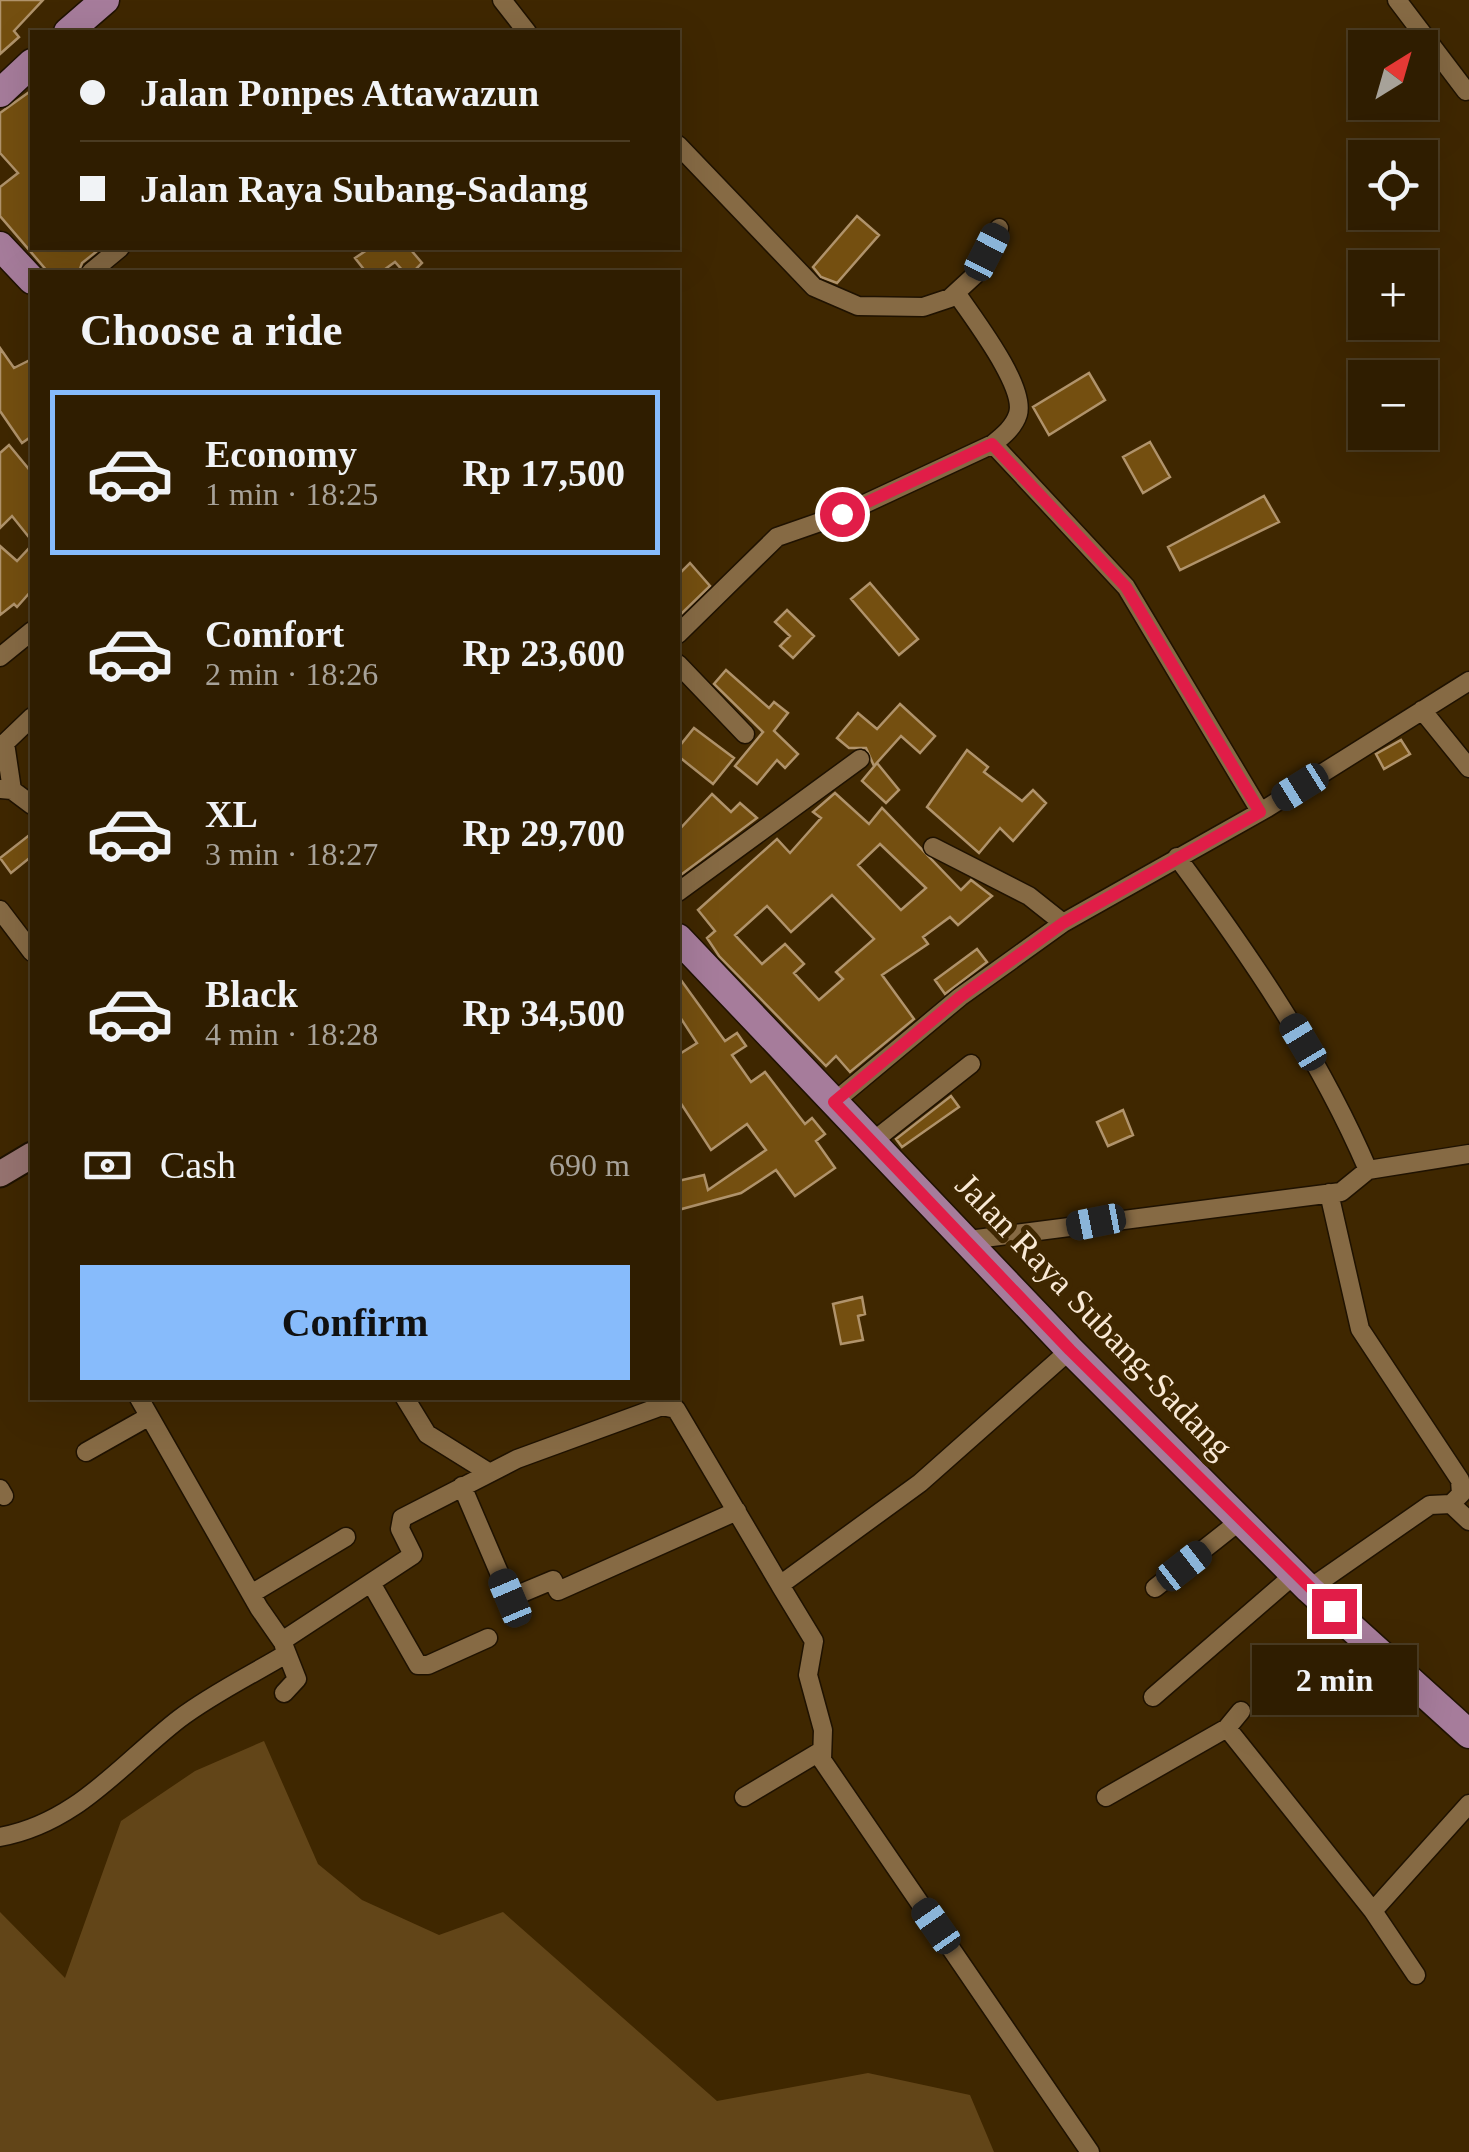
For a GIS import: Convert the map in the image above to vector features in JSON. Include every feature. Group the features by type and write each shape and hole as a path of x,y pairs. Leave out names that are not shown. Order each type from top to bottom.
{"main road":[{"path":"70,30 106,0"},
{"path":"0,93 30,65"},
{"path":"0,246 30,278"},
{"name":"Jalan Raya Subang-Sadang","path":"680,940 1070,1350 1302,1581 1469,1734"}],"street":[{"path":"502,0 525,30"},
{"path":"1398,0 1466,91"},
{"path":"680,148 825,295 858,306 923,306 957,294 975,276 1000,228"},
{"path":"93,270 118,250"},
{"path":"680,632 777,537 842,514 992,444 1008,431 1020,400 1013,382 957,294"},
{"path":"992,444 1126,587 1260,812"},
{"path":"0,658 30,633"},
{"path":"680,666 744,734"},
{"path":"834,1102 960,997 1063,923 1260,812 1469,681"},
{"path":"1422,710 1469,768"},
{"path":"30,719 5,743 6,790 30,804"},
{"path":"680,891 860,760"},
{"path":"933,847 1029,896 1063,923"},
{"path":"1177,858 1259,968 1340,1105 1368,1170"},
{"path":"0,910 30,949"},
{"path":"872,1142 971,1064"},
{"path":"969,1240 1321,1193 1353,1186 1368,1170 1469,1154"},
{"path":"0,1174 30,1155"},
{"path":"1153,1697 1302,1581 1430,1505 1451,1504 1461,1494 1460,1480 1360,1329 1321,1193"},
{"path":"780,1585 920,1482 1070,1350"},
{"path":"139,1400 284,1648 296,1680 284,1693"},
{"path":"406,1400 427,1434 488,1472"},
{"path":"0,1837 25,1832 91,1798 183,1716 413,1555 400,1529 402,1518 488,1472 669,1405 701,1446 814,1640 808,1676 828,1771 1090,2152"},
{"path":"86,1452 148,1417"},
{"path":"462,1486 510,1598 554,1580 558,1592 737,1511"},
{"path":"1451,1504 1469,1521"},
{"path":"1155,1588 1241,1520"},
{"path":"251,1594 346,1537"},
{"path":"370,1583 418,1664 428,1665 488,1638"},
{"path":"1106,1797 1227,1728 1241,1711"},
{"path":"1227,1728 1374,1911 1416,1975"},
{"path":"744,1797 821,1751"},
{"path":"1374,1911 1469,1804"}],"shaded area":[{"path":"264,1741 318,1864 362,1900 439,1935 503,1912 717,2101 868,2073 970,2095 994,2152 0,2152 0,1912 65,1978 121,1821 195,1771"}],"building":[{"path":"0,0 43,0 14,31 19,37 0,54"},
{"path":"30,91 30,250 98,250 82,263 80,270 46,270 0,216 0,187 18,173 0,153 0,113"},
{"path":"857,216 879,235 837,283 821,277 813,267"},
{"path":"367,250 411,250 422,263 415,270 402,270 395,262 384,270 364,270 355,258"},
{"path":"0,348 14,368 30,360 30,437 22,443 0,411"},
{"path":"1089,373 1105,400 1049,435 1033,407"},
{"path":"1150,442 1170,477 1143,493 1123,457"},
{"path":"9,445 30,471 30,538 12,516 0,528 0,453"},
{"path":"1264,496 1279,522 1180,570 1168,547"},
{"path":"0,546 17,561 30,547 30,592 17,607 14,604 0,615"},
{"path":"690,563 710,586 680,615 680,573"},
{"path":"870,583 918,639 899,655 851,599"},
{"path":"787,610 814,636 793,658 780,646 790,636 775,622"},
{"path":"726,670 769,708 774,702 788,713 774,731 798,754 785,768 777,760 757,784 735,766 763,732 714,684"},
{"path":"900,704 935,736 920,753 901,736 874,766 866,748 849,748 837,738 858,713 877,729"},
{"path":"694,728 734,758 713,784 680,758 680,746"},
{"path":"1401,740 1410,754 1384,769 1376,754"},
{"path":"967,750 988,767 984,772 1022,801 1033,790 1046,803 1013,841 1000,828 979,853 927,807"},
{"path":"877,763 899,790 886,803 862,781"},
{"path":"835,793 869,824 882,808 961,890 971,880 992,896 958,925 950,917 923,937 928,944 882,975 914,1019 850,1072 836,1056 826,1066 719,956 707,938 715,931 698,910 777,839 790,853 821,818 813,812","holes":["880,844 926,888 901,910 858,865","832,895 874,939 836,972 843,979 819,1000 794,973 804,964 785,944 762,964 735,935 767,906 791,932"]},
{"path":"712,794 731,812 740,803 757,818 680,876 680,829"},
{"path":"30,835 30,858 11,873 0,858"},
{"path":"977,949 987,962 945,994 935,980"},
{"path":"680,979 725,1041 737,1033 746,1046 732,1055 751,1082 765,1072 805,1124 812,1118 825,1134 816,1141 835,1168 795,1196 776,1170 741,1193 680,1209 680,1181 704,1175 708,1190 766,1150 747,1124 711,1150 680,1102 680,1054 697,1043 680,1017"},
{"path":"951,1096 959,1107 902,1147 896,1139"},
{"path":"1123,1110 1133,1135 1108,1146 1097,1122"},
{"path":"862,1297 865,1314 858,1316 863,1340 841,1344 833,1304"}],"route":[{"path":"842,514 992,444 1126,587 1226,748 1260,812 1063,923 960,997 834,1102 1070,1350 1334,1611"}]}
